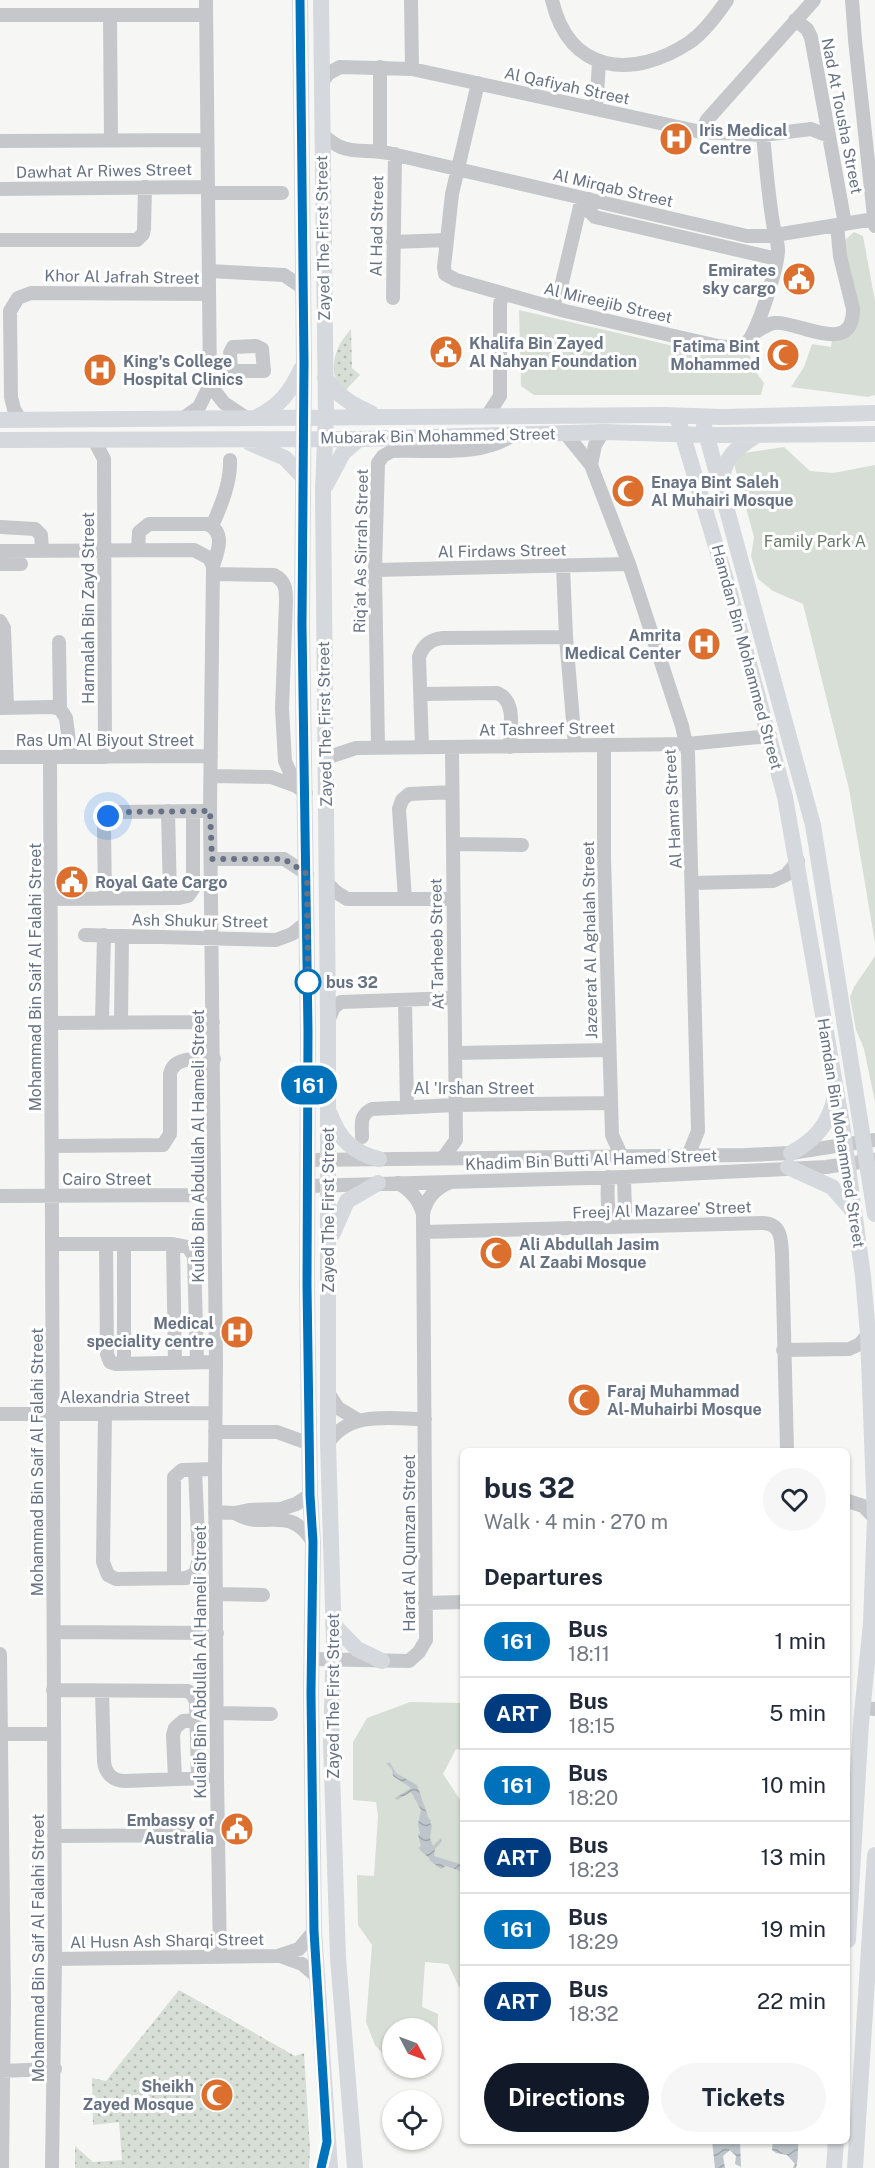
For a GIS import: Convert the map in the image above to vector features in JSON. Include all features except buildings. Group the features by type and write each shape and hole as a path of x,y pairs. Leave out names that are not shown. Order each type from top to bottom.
{"main road":[{"name":"Zayed The First Street","path":"300,0 304,362 301,789 307,874 309,1160 307,1285 310,1495 313,1542 311,1680 314,1931 315,1975 330,2168"},
{"name":"Zayed The First Street","path":"321,0 326,416 323,492 329,1186 328,1443 334,1659 332,1743 338,1958 355,2168"},
{"path":"250,417 267,412 283,400 304,362"},
{"path":"324,378 346,402 380,417"},
{"name":"Mubarak Bin Mohammed Street","path":"0,420 875,413"},
{"name":"Hamdan Bin Mohammed Street","path":"677,416 770,736 798,861 855,1213 868,1334 875,1518 869,1708 850,1918"},
{"name":"Hamdan Bin Mohammed Street","path":"701,416 813,825 835,973 857,1094 869,1141 875,1214"},
{"name":"Mubarak Bin Mohammed Street","path":"0,440 360,439 603,432 706,435 875,434"},
{"path":"722,492 724,467 727,460 736,450 757,435"},
{"path":"238,438 269,449 285,458 302,476"},
{"path":"323,492 343,453 360,439"},
{"path":"836,1093 829,1118 822,1130 790,1160 832,1187 855,1213"},
{"path":"857,1094 875,1112"},
{"path":"328,1109 337,1130 348,1145 360,1153 380,1159"},
{"path":"329,1245 347,1201 378,1183"},
{"path":"333,1624 357,1649 382,1661"},
{"path":"855,2168 872,1937 875,1855"},
{"path":"321,2168 327,2142"},
{"path":"834,2168 836,2144"}],"street":[{"path":"185,417 199,407 210,378 206,0"},
{"path":"411,0 412,69"},
{"path":"552,0 556,17 568,40 583,53 600,63 619,64 638,63 676,50 692,40 727,0"},
{"path":"701,132 707,120 814,0"},
{"path":"852,0 874,222"},
{"path":"0,15 206,15"},
{"path":"110,15 111,140"},
{"name":"Nad At Tousha Street","path":"775,323 830,335 844,331 853,318 853,309 840,256 841,224 829,136 811,37 807,29 795,20"},
{"path":"596,109 600,63"},
{"name":"Al Qafiyah Street","path":"322,82 329,73 340,67 412,69 701,132 763,135 811,129 829,136"},
{"path":"380,67 380,152"},
{"name":"Al Mireejib Street","path":"478,83 452,194 444,267 448,277 552,307 725,347 741,346 748,342 753,334 775,323"},
{"path":"811,129 825,116"},
{"path":"322,134 333,144 345,150"},
{"path":"753,334 764,305 777,259 778,246 763,135"},
{"path":"0,141 207,140"},
{"path":"322,169 333,157 345,150"},
{"name":"Al Mirqab Street","path":"345,150 395,154 747,236 775,235 841,224 874,222"},
{"name":"Al Had Street","path":"393,298 395,154"},
{"path":"0,240 137,240 141,238 144,229 145,188"},
{"name":"Dawhat Ar Riwes Street","path":"0,189 145,188 282,193"},
{"path":"586,198 588,210 595,217 777,259"},
{"path":"552,307 561,287 586,198"},
{"path":"393,242 447,240"},
{"path":"209,271 281,274 303,288"},
{"name":"Khor Al Jafrah Street","path":"20,419 11,397 10,311 18,298 32,293 209,294"},
{"path":"487,416 500,396 502,293"},
{"path":"764,305 767,315 775,323"},
{"path":"210,378 231,371"},
{"path":"210,378 224,403 250,417"},
{"path":"500,396 516,416"},
{"path":"591,465 595,445 603,432"},
{"name":"Riq'at As Sirrah Street","path":"378,747 375,570 377,466 387,453 479,449 515,434"},
{"name":"Al Hamra Street","path":"566,434 591,465 629,564 687,744 690,768 699,1131 711,1156"},
{"name":"Harmalah Bin Zayd Street","path":"94,440 104,459 105,756"},
{"path":"104,459 117,440"},
{"path":"138,549 139,532 149,524 212,526 221,505 230,460"},
{"name":"Kulaib Bin Abdullah Al Hameli Street","path":"212,526 219,533 213,570 211,630 210,811 213,939 216,1362 214,1469 220,1956"},
{"path":"0,527 35,529 40,535 42,550"},
{"path":"0,551 194,550 209,558 213,570 279,577 285,586 282,709 285,761 301,789"},
{"path":"0,564 21,564"},
{"name":"Al Firdaws Street","path":"375,570 629,564"},
{"path":"563,566 566,638 575,745"},
{"path":"0,621 4,628 4,708 52,707 60,709"},
{"path":"422,747 419,657 430,641 443,638 566,638"},
{"path":"59,642 60,709 66,718 71,757"},
{"path":"420,694 497,693 502,695 510,705 510,747"},
{"name":"At Tashreef Street","path":"326,758 350,749 378,747 687,744 770,736"},
{"name":"Jazeerat Al Aghalah Street","path":"604,745 608,1050 612,1135 622,1157"},
{"name":"At Tarheeb Street","path":"452,747 456,1140"},
{"name":"Ras Um Al Biyout Street","path":"0,757 211,756"},
{"name":"Mohammad Bin Saif Al Falahi Street","path":"50,757 56,1959 52,2168"},
{"path":"271,777 279,772 285,761"},
{"path":"211,776 271,777 301,789"},
{"path":"405,899 399,809 402,800 409,794 452,792"},
{"path":"168,811 170,898"},
{"path":"51,899 183,898 188,896 193,889 193,811"},
{"path":"105,898 104,827 108,816 119,812 210,811"},
{"path":"453,844 522,845"},
{"path":"212,859 284,859 306,845"},
{"path":"284,859 307,874"},
{"path":"693,883 773,881 786,875 798,861"},
{"path":"326,882 347,899 453,898"},
{"name":"Ash Shukur Street","path":"85,935 194,936 213,939 276,940 292,934 307,922"},
{"path":"102,1022 104,936"},
{"name":"Ash Shukur Street","path":"121,1022 122,936"},
{"path":"328,1021 334,1007 341,1002 454,998"},
{"name":"Al 'Irshan Street","path":"405,1000 407,1107 611,1103"},
{"path":"52,1023 213,1022"},
{"path":"455,1053 608,1050"},
{"path":"52,1146 163,1145 170,1134 170,1074 173,1066 181,1061 214,1059"},
{"path":"362,1137 362,1119 368,1110 407,1107"},
{"name":"Al Hamra Street","path":"688,1156 699,1131"},
{"name":"Jazeerat Al Aghalah Street","path":"602,1157 612,1135"},
{"path":"443,1158 456,1140 472,1158"},
{"name":"Khadim Bin Butti Al Hamed Street","path":"309,1186 624,1177 790,1160 844,1144 869,1141"},
{"name":"Khadim Bin Butti Al Hamed Street","path":"309,1160 711,1156 847,1164 871,1161"},
{"path":"608,1177 610,1215 614,1222 620,1225 625,1212 624,1177"},
{"path":"423,1214 432,1194 451,1182"},
{"name":"Harat Al Qumzan Street","path":"382,1661 409,1661 419,1652 426,1640 423,1214 412,1192 398,1183"},
{"name":"Cairo Street","path":"0,1196 214,1195"},
{"name":"Freej Al Mazaree' Street","path":"424,1232 768,1224 777,1229 780,1239 787,1448"},
{"path":"53,1244 175,1244 188,1247 194,1256 197,1362"},
{"path":"106,1244 107,1357 110,1362 121,1364 216,1362"},
{"path":"121,1364 124,1244"},
{"path":"175,1244 175,1363"},
{"path":"783,1350 849,1349 860,1344 868,1334"},
{"path":"329,1394 344,1413 358,1420"},
{"path":"105,1413 103,1562 108,1575 116,1579 192,1576 198,1567 195,1470"},
{"name":"Alexandria Street","path":"0,1414 215,1413"},
{"path":"328,1443 341,1428 358,1420 425,1419"},
{"path":"215,1432 277,1432 310,1444"},
{"path":"174,1578 173,1480 179,1472 214,1469"},
{"name":"Kulaib Bin Abdullah Al Hameli Street","path":"215,1512 273,1510 289,1507 310,1495"},
{"path":"850,1502 863,1506 875,1518"},
{"name":"Kulaib Bin Abdullah Al Hameli Street","path":"236,1513 248,1519 287,1520 300,1526 313,1542"},
{"path":"216,1594 263,1595"},
{"path":"426,1603 460,1602"},
{"path":"54,1632 217,1633"},
{"path":"0,1654 2,2168"},
{"path":"312,1659 382,1661"},
{"path":"311,1680 333,1681"},
{"path":"53,1690 188,1691 195,1699 198,1779"},
{"path":"102,1691 104,1761 106,1772 115,1779 120,1781 217,1778"},
{"path":"217,1713 271,1714"},
{"path":"175,1779 173,1732 180,1723 196,1720"},
{"path":"2,1734 54,1734"},
{"path":"54,1836 218,1835"},
{"name":"Al Husn Ash Sharqi Street","path":"56,1959 278,1956 299,1949 314,1931"},
{"name":"Al Husn Ash Sharqi Street","path":"278,1956 302,1964 315,1975"},
{"path":"2,2071 55,2069"}],"green space":[{"path":"854,232 863,236 875,301 875,395 868,397 791,387 804,367 812,344 831,347 832,340 854,327 844,241"},
{"path":"519,310 712,355 747,348 755,371 764,383 761,395 534,395 521,386"},
{"path":"351,329 352,368 360,375 341,395 335,377 334,360 336,352"},
{"name":"Family Park A","path":"784,447 810,471 833,473 875,465 875,943 849,789 803,604 773,591 758,579 751,556 754,537 734,464 743,453"},
{"path":"875,956 875,1102 864,1049 856,1030 850,997"},
{"path":"410,1702 460,1703 460,1750 456,1749 443,1774 460,1800 460,1989 448,1964 425,1962 422,2007 438,2014 438,2018 382,2018 382,2052 375,2045 366,2022 372,1945 358,1925 357,1875 374,1876 378,1816 376,1802 353,1800 353,1742 367,1718"},
{"path":"179,1990 295,2056 304,2053 310,2148 309,2168 75,2168 75,2146 93,2162 122,2160 119,2122 93,2125 92,2078 106,2081"}],"water":[{"path":"386,1763 390,1763 396,1773 417,1785 431,1820 430,1838 433,1846 441,1838 442,1841 435,1849 434,1856 460,1864 460,1871 446,1866 441,1869 418,1848 421,1846 418,1824 421,1810 411,1792 397,1800 395,1798 411,1788 393,1776 392,1769"},
{"path":"712,2144 740,2144 741,2167 735,2164 736,2156 730,2150 723,2156 725,2168 715,2168"},
{"path":"773,2144 799,2144 796,2168 793,2168 795,2164 787,2155 772,2150"}],"bus line":[{"name":"161","path":"300,0 304,362 302,625 306,793 309,1160 307,1285 310,1495 313,1542 311,1693 314,1931 327,2142 321,2168"}],"place":[{"name":"Iris Medical Centre","path":"676,139"},
{"name":"Emirates sky cargo","path":"799,279"},
{"name":"Khalifa Bin Zayed Al Nahyan Foundation","path":"446,352"},
{"name":"Fatima Bint Mohammed","path":"783,355"},
{"name":"King's College Hospital Clinics","path":"100,370"},
{"name":"Enaya Bint Saleh Al Muhairi Mosque","path":"628,491"},
{"name":"Amrita Medical Center","path":"704,644"},
{"name":"Royal Gate Cargo","path":"72,882"},
{"name":"bus 32","path":"308,982"},
{"name":"Ali Abdullah Jasim Al Zaabi Mosque","path":"496,1253"},
{"name":"Medical speciality centre","path":"237,1332"},
{"name":"Faraj Muhammad Al-Muhairbi Mosque","path":"584,1400"},
{"name":"Embassy of Australia","path":"237,1829"},
{"name":"Sheikh Zayed Mosque","path":"217,2095"}],"route":[{"path":"108,816 119,812 210,811 212,859 284,859 307,874 308,987 308,982"}]}
